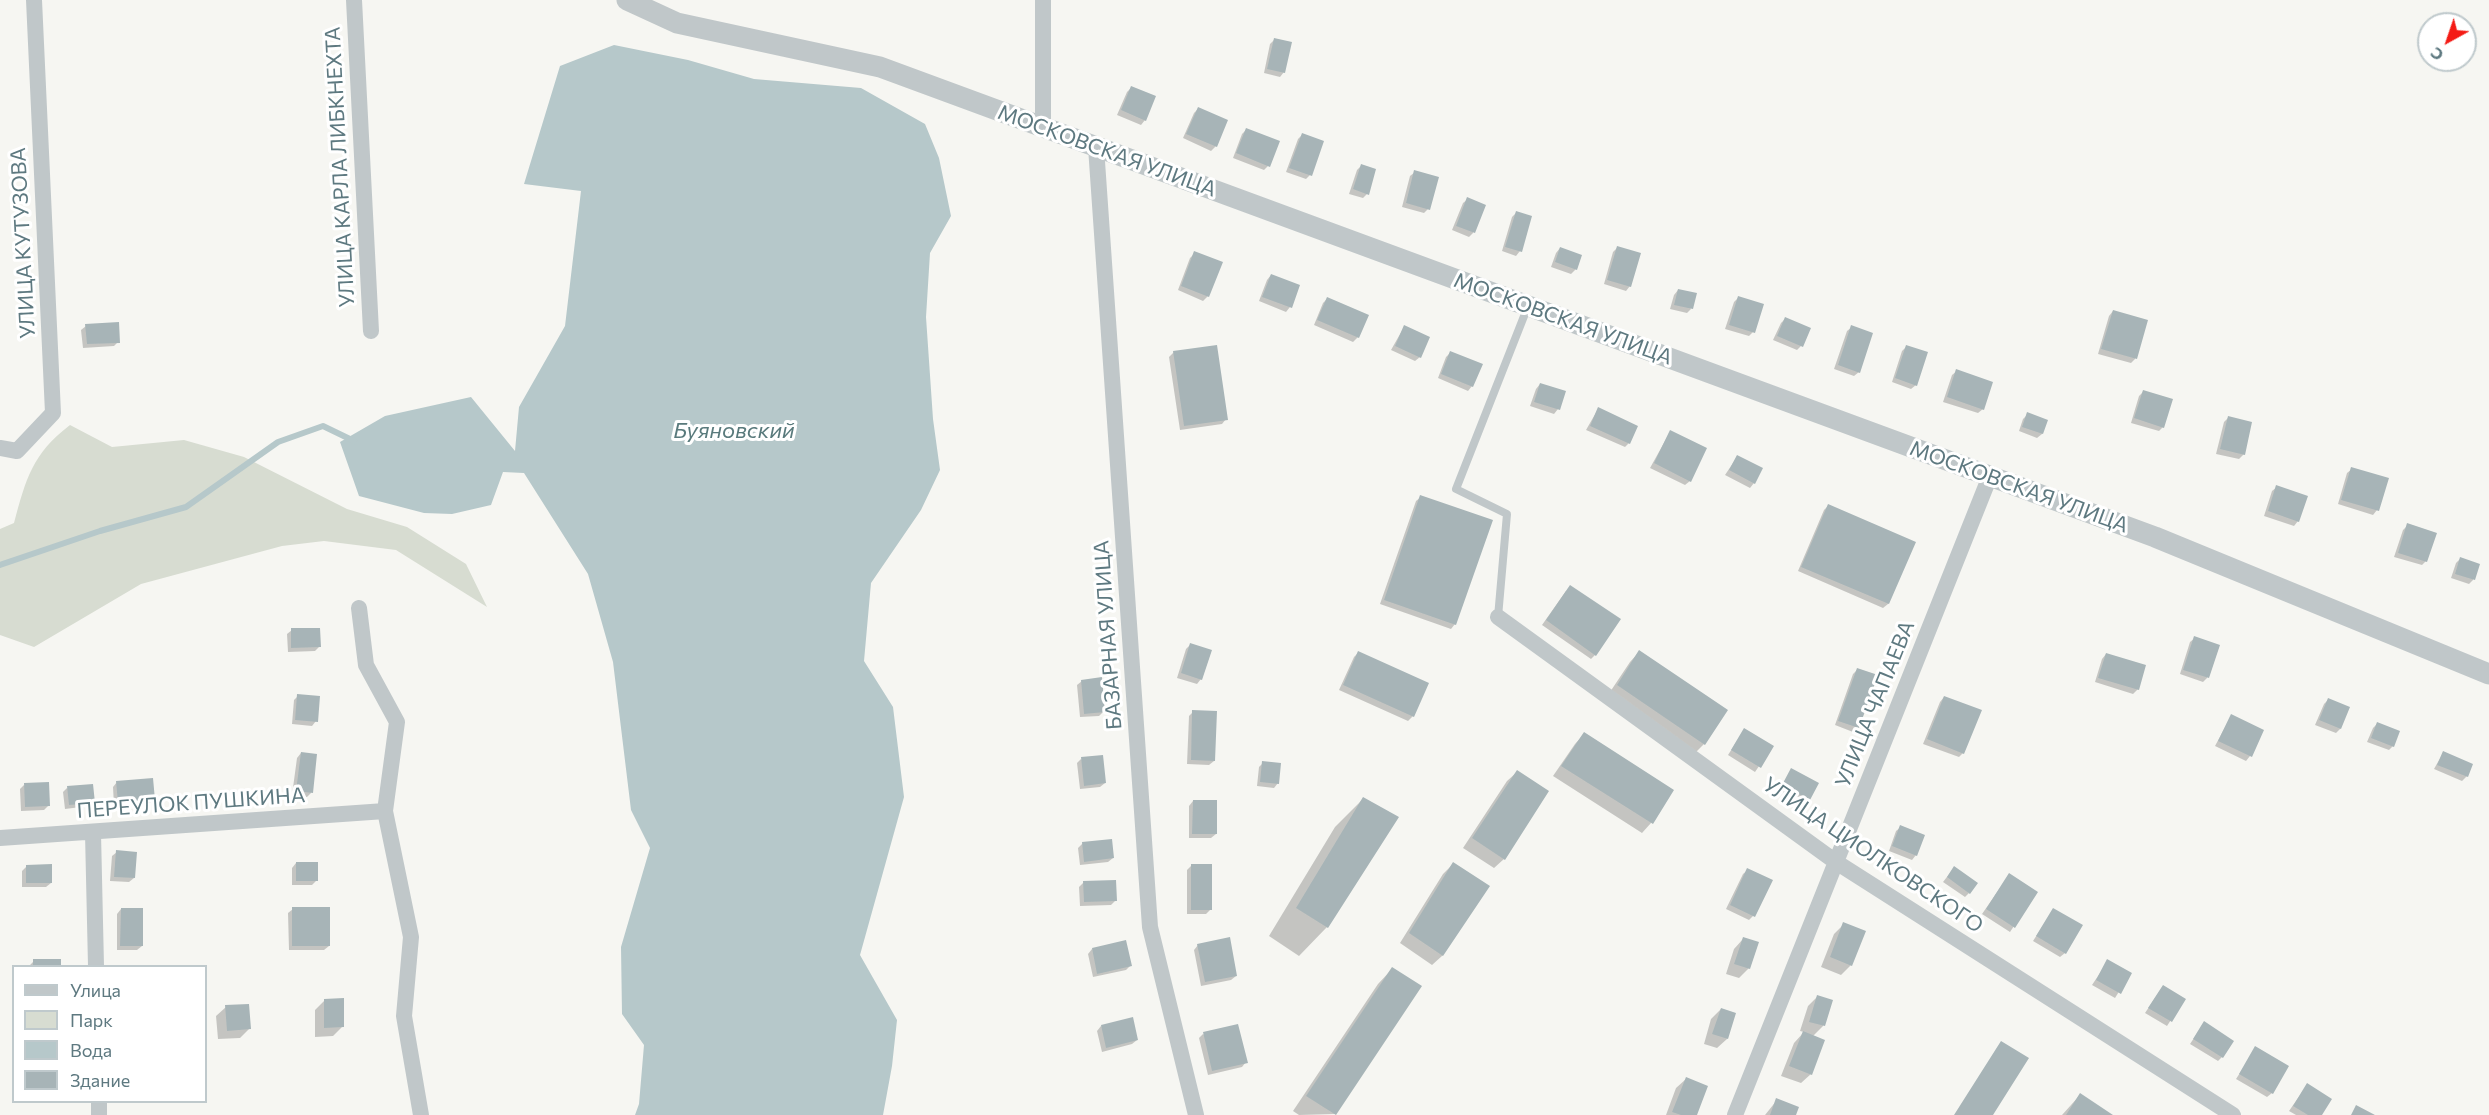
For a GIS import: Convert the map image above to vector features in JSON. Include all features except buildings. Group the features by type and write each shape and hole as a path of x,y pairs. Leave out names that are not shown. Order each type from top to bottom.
{"street":[{"name":"УЛИЦА КУТУЗОВА","path":"0,448 17,451 53,412 34,0"},
{"name":"УЛИЦА КАРЛА ЛИБКНЕХТА","path":"354,0 371,331"},
{"name":"МОСКОВСКАЯ УЛИЦА","path":"627,0 677,23 880,67 1043,126 2155,537 2489,674"},
{"path":"1043,0 1043,126"},
{"name":"БАЗАРНАЯ УЛИЦА","path":"1096,147 1150,927 1196,1115"},
{"name":"УЛИЦА ЧАПАЕВА","path":"1735,1115 1990,476"},
{"path":"359,608 366,665 397,722 385,811 411,937 404,1016 421,1115"},
{"name":"УЛИЦА ЦИОЛКОВСКОГО","path":"1498,617 1836,862 2233,1115"},
{"name":"ПЕРЕУЛОК ПУШКИНА","path":"0,838 385,811"},
{"path":"93,833 96,965"}],"lane":[{"path":"1498,617 1507,514 1456,489 1528,306"}],"green space":[{"path":"70,425 112,447 184,440 244,457 347,509 407,527 466,564 487,607 396,550 324,541 282,546 141,584 34,647 0,635 0,529 14,523 32,468 47,446"}],"water":[{"name":"Буяновский","path":"614,45 688,60 754,79 861,88 925,124 939,158 951,216 930,253 926,317 933,419 940,470 921,510 871,583 864,661 893,707 904,797 860,955 897,1020 883,1115 635,1115 639,1104 644,1045 622,1014 621,947 650,848 631,810 613,662 588,574 524,473 503,472 491,505 452,514 424,513 359,496 340,442 385,416 471,397 515,451 519,407 565,326 581,191 524,184 560,66"}],"waterway":[{"path":"0,565 100,531 186,507 278,442 323,426 354,441"}]}
